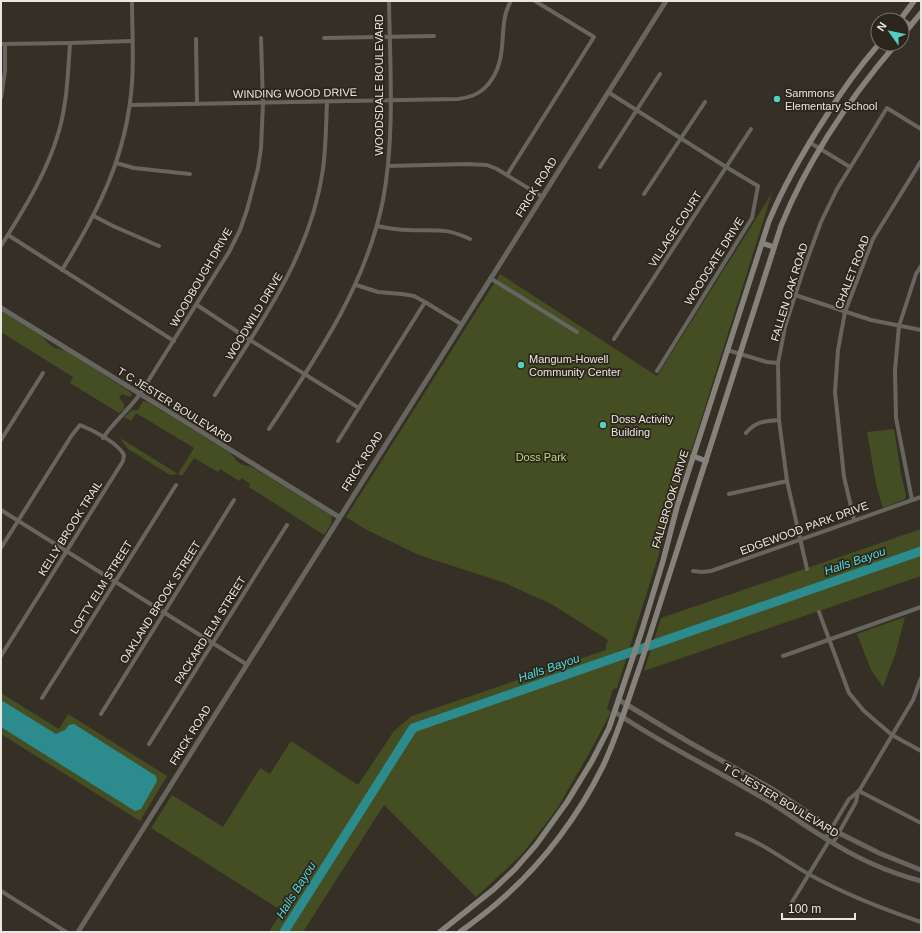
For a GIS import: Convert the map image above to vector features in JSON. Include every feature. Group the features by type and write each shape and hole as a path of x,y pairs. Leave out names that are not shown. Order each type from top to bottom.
{"main road":[{"path":"905,12 914,1"},
{"path":"910,26 921,13"},
{"name":"FALLBROOK DRIVE","path":"440,932 494,889 536,846 579,784 601,744 615,712 642,630 663,561 677,507 774,210 787,181 809,142 852,77 872,52"},
{"name":"FALLBROOK DRIVE","path":"460,932 503,898 545,854 578,809 602,767 627,705 652,630 783,220 798,186 820,148 862,84 889,52"},
{"path":"762,244 774,248"},
{"path":"694,456 706,461"},
{"path":"663,561 673,564"}],"street":[{"path":"62,270 94,216 102,199 124,137 130,105 132,78 132,1"},
{"name":"WOODSDALE BOULEVARD","path":"269,429 334,326 356,285 377,226 383,200 388,166 390,131 389,1"},
{"name":"WINDING WOOD DRIVE","path":"130,105 458,100 476,95 484,89 496,73 500,64 506,10 511,1"},
{"path":"507,175 594,37 534,1"},
{"name":"FRICK ROAD","path":"78,932 541,196 666,1"},
{"path":"324,38 434,36"},
{"name":"WOODBOUGH DRIVE","path":"104,438 114,422 133,404 140,394 197,305 229,252 240,230 258,168 261,148 263,103 261,38"},
{"path":"196,39 197,104"},
{"path":"1,98 5,72 3,44 70,44 132,41"},
{"path":"1,246 38,185 52,153 59,131 64,107 68,82 70,44"},
{"path":"600,166 638,110 660,74"},
{"name":"WOODGATE DRIVE","path":"608,92 758,186 752,218 657,370"},
{"name":"WOODWILD DRIVE","path":"215,395 271,308 304,243 316,205 323,169 327,102"},
{"path":"644,194 705,102"},
{"name":"FALLEN OAK ROAD","path":"807,569 787,481 779,420 778,363 785,327 812,243 821,222 837,189 887,108 921,129"},
{"name":"VILLAGE COURT","path":"614,339 751,129"},
{"path":"809,142 850,167"},
{"name":"CHALET ROAD","path":"854,519 844,477 835,392 838,350 845,312 873,238 921,161"},
{"path":"116,163 134,168 190,174"},
{"path":"388,166 487,165 507,175 541,196"},
{"path":"94,216 112,226 159,246"},
{"path":"377,226 408,230 447,230 470,239"},
{"path":"8,236 174,340"},
{"path":"912,500 896,418 895,370 899,326 916,274 921,266"},
{"path":"490,278 577,332"},
{"path":"356,285 378,292 414,296 461,324"},
{"path":"795,295 871,320 921,330"},
{"path":"338,441 425,302"},
{"path":"197,305 359,408"},
{"name":"T C JESTER BOULEVARD","path":"1,308 339,517"},
{"path":"728,350 767,362 778,363"},
{"path":"1,440 43,373"},
{"path":"746,433 754,424 759,422 779,420"},
{"name":"KELLY BROOK TRAIL","path":"1,656 123,461 124,455 121,449 80,425 72,435 18,521"},
{"path":"729,494 787,481"},
{"name":"LOFTY ELM STREET","path":"42,698 176,485"},
{"name":"EDGEWOOD PARK DRIVE","path":"693,571 702,572 711,570 854,519 921,497"},
{"name":"OAKLAND BROOK STREET","path":"101,714 234,500"},
{"path":"1,510 246,664"},
{"path":"1,548 18,521"},
{"name":"PACKARD ELM STREET","path":"150,744 287,525"},
{"path":"783,656 921,607"},
{"path":"819,612 849,693 864,711 892,735 921,751"},
{"path":"829,841 839,833 856,802 859,791 913,700 921,678"},
{"name":"T C JESTER BOULEVARD","path":"619,700 687,741 774,790 839,833 879,853 921,870"},
{"name":"T C JESTER BOULEVARD","path":"615,712 681,752 768,801 829,841 874,865 921,882"},
{"path":"792,902 829,841 832,828 849,799 859,791"},
{"path":"859,791 921,823"},
{"path":"737,834 750,838 809,874 872,905 921,922"},
{"path":"1,891 66,932"}],"green space":[{"name":"Doss Park","path":"772,193 617,688 613,689 607,709 611,712 557,809 523,853 476,897 384,805 303,932 269,932 282,911 151,828 172,795 223,827 260,768 270,774 291,741 358,785 394,731 412,716 606,650 608,640 553,605 505,583 419,555 365,529 346,517 500,274 657,376"},
{"path":"1,311 41,336 56,349 66,351 126,389 132,394 130,397 122,394 119,398 124,403 124,409 119,413 70,383 73,377 1,332"},
{"path":"143,401 149,403 229,452 235,460 243,465 252,467 331,515 332,518 329,528 324,535 249,487 250,484 242,478 239,481 220,469 218,472 194,458 182,476 178,474 194,448 136,413 131,421 124,417 132,410 138,410"},
{"path":"894,429 906,495 905,499 883,508 876,484 867,432"},
{"path":"120,438 178,474 170,475 128,449"},
{"path":"921,529 921,576 644,671 661,618"},
{"path":"905,617 895,655 883,687 871,670 857,634"},
{"path":"1,693 59,729 68,714 167,776 140,821 1,734"}],"water":[{"path":"1,700 56,734 65,730 69,725 74,724 156,776 157,781 141,809 135,811 1,727"}],"waterway":[{"name":"Halls Bayou","path":"284,932 413,728 921,551"}],"place":[{"name":"Sammons Elementary School","path":"777,99"},
{"name":"Mangum-Howell Community Center","path":"521,365"},
{"name":"Doss Activity Building","path":"603,425"}]}
